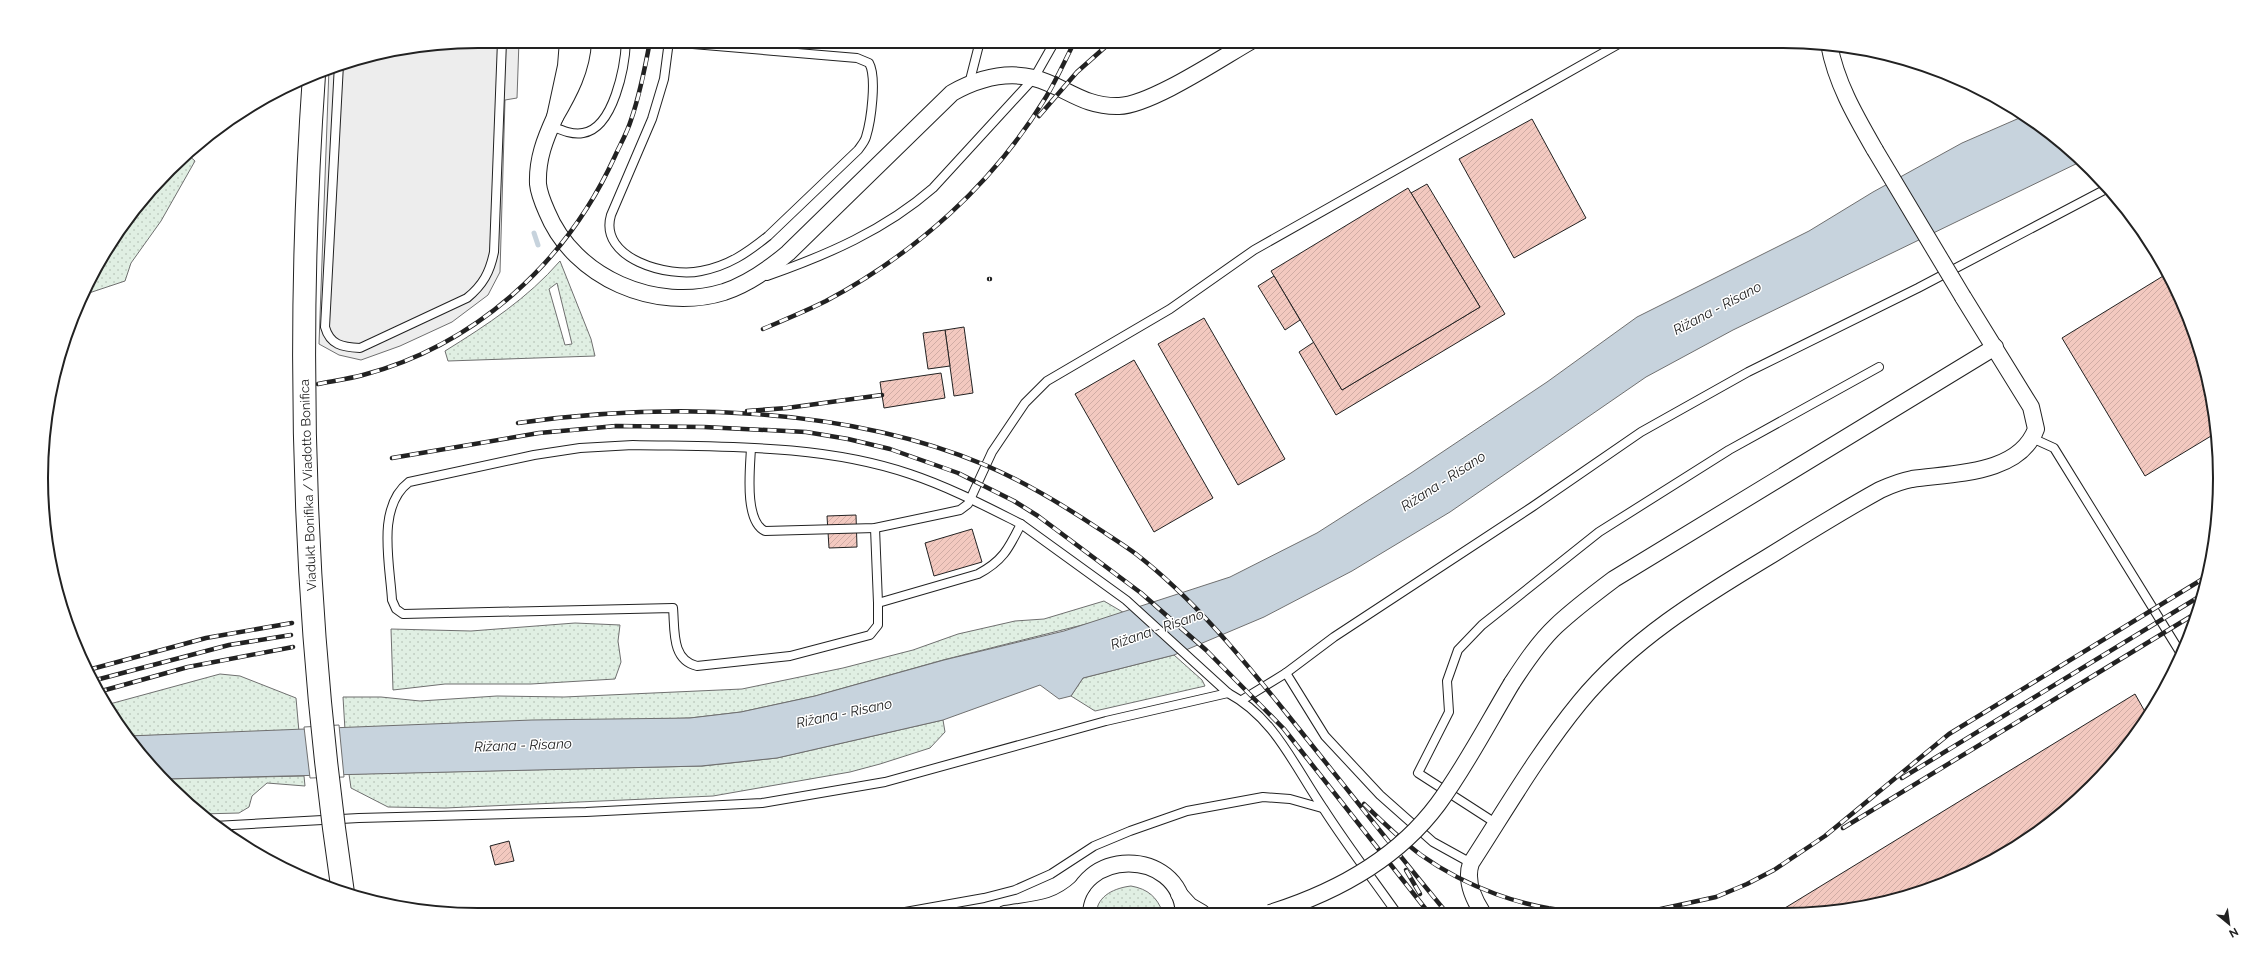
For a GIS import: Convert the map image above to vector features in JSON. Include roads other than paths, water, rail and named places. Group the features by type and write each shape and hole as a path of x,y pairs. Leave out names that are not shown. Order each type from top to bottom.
{"main road":[{"name":"Viadukt Bonifika / Viadotto Bonifica","path":"314,81 305,266 304,358 307,468 311,579 322,721 342,886"}],"street":[{"path":"567,48 566,66 553,122 539,161 538,185 541,197 555,232 563,242 596,272 617,284 638,292 658,297 680,298 723,292 747,282 769,269 788,253 948,96 969,84 986,78 1002,76 1034,78 1080,100 1104,106 1120,106 1138,103 1165,90 1239,48"},
{"path":"553,122 571,90 579,66 582,48"},
{"path":"1480,908 1469,882 1469,869 1471,863 1548,746 1580,702 1636,646 1682,610 1880,490 1912,479 1982,470 2019,452 2032,438 2036,429 2031,407 1875,150 1845,95 1835,70 1831,51"},
{"path":"1284,908 1323,894 1351,879 1399,845 1437,805 1454,780 1512,683 1531,655 1555,627 1585,600 1614,579 1995,347"},
{"path":"1047,908 1071,897 1097,873 1111,866 1127,863 1142,864 1157,870 1169,879 1178,892 1193,908"},
{"path":"1075,908 1077,896 1086,883"},
{"path":"1178,892 1183,908"}],"lane":[{"path":"339,72 325,327 328,338 335,344 346,347 360,348 467,298 479,288 486,279 494,252 502,48"},
{"path":"553,122 574,134 594,130 602,122 618,86 625,57 626,48"},
{"path":"668,48 664,79 652,119 611,215 609,231 617,247 637,261 665,271 700,272 735,260 768,236 858,150 866,138 869,127 873,75 869,63 857,58 746,48"},
{"path":"969,84 978,48"},
{"path":"747,282 838,249 903,212 932,188 1034,78 1051,48"},
{"path":"751,448 750,474 753,519 760,528 772,532 875,528 955,512 965,507 971,499 992,452 1025,404 1047,381 1170,309 1254,250 1612,48"},
{"path":"1242,700 1286,673 1334,637 1532,507 1648,428 1748,372 1918,288 2103,191"},
{"path":"1497,824 1418,773 1448,712 1447,681 1458,650 1482,625 1599,532 1729,450 1879,367"},
{"path":"2032,438 2054,448 2178,648"},
{"path":"875,528 878,603 878,625 875,631 864,638 790,656 698,666 689,664 679,654 676,646 673,608 403,614 393,605 388,529 390,514 396,496 409,482 534,455 580,448 633,445 751,448 798,452 866,462 911,474 971,499 1021,524 1126,600 1228,693 1242,700 1268,723 1284,745 1322,808 1393,908"},
{"path":"878,603 978,574 990,568 1006,553 1021,524"},
{"path":"1286,673 1325,736 1380,795 1432,842 1471,863"},
{"path":"225,825 359,818 586,812 762,803 885,782 1106,720 1228,693"},
{"path":"928,908 984,898 1015,890 1051,874 1094,846 1130,831 1187,811 1263,797 1290,799 1322,808"}],"water":[{"name":"Rižana - Risano","path":"2019,118 2045,137 2076,164 1733,330 1646,377 1450,512 1352,571 1264,617 1174,655 1083,678 1071,696 1059,699 1040,685 943,720 777,758 701,766 171,779 134,736 532,720 690,718 741,712 815,696 944,660 1064,631 1230,577 1317,533 1411,473 1547,382 1637,317 1809,231 1873,192 1962,143"}],"waterway":[{"path":"534,233 538,245"}],"railway":[{"path":"318,384 363,375 404,361 443,343 480,320 513,294 544,264 571,231 595,195 615,156 629,125 637,100 649,48"},
{"path":"763,329 826,301 859,282 891,261 950,214 1002,159 1025,129 1046,97 1071,48"},
{"path":"1039,116 1077,72 1104,48"},
{"path":"747,411 787,408 882,395"},
{"path":"518,423 575,416 634,412 755,414 815,420 874,431 931,445 985,465 1029,486 1072,511 1131,551 1157,571 1197,609 1252,671 1443,908"},
{"path":"392,458 539,433 616,426 704,427 806,432 848,439 890,449 958,473 1014,501 1038,516 1141,593 1206,650 1284,729 1425,908"},
{"path":"1665,908 1716,897 1747,884 1774,870 1825,836 1949,734 2200,581"},
{"path":"1902,778 2195,599"},
{"path":"1843,828 2190,617"},
{"path":"92,669 206,638 292,623"},
{"path":"98,679 229,645 291,635"},
{"path":"104,690 188,667 293,647"},
{"path":"1364,804 1421,855 1457,877 1516,901 1547,908"},
{"path":"1406,870 1420,894"}]}
